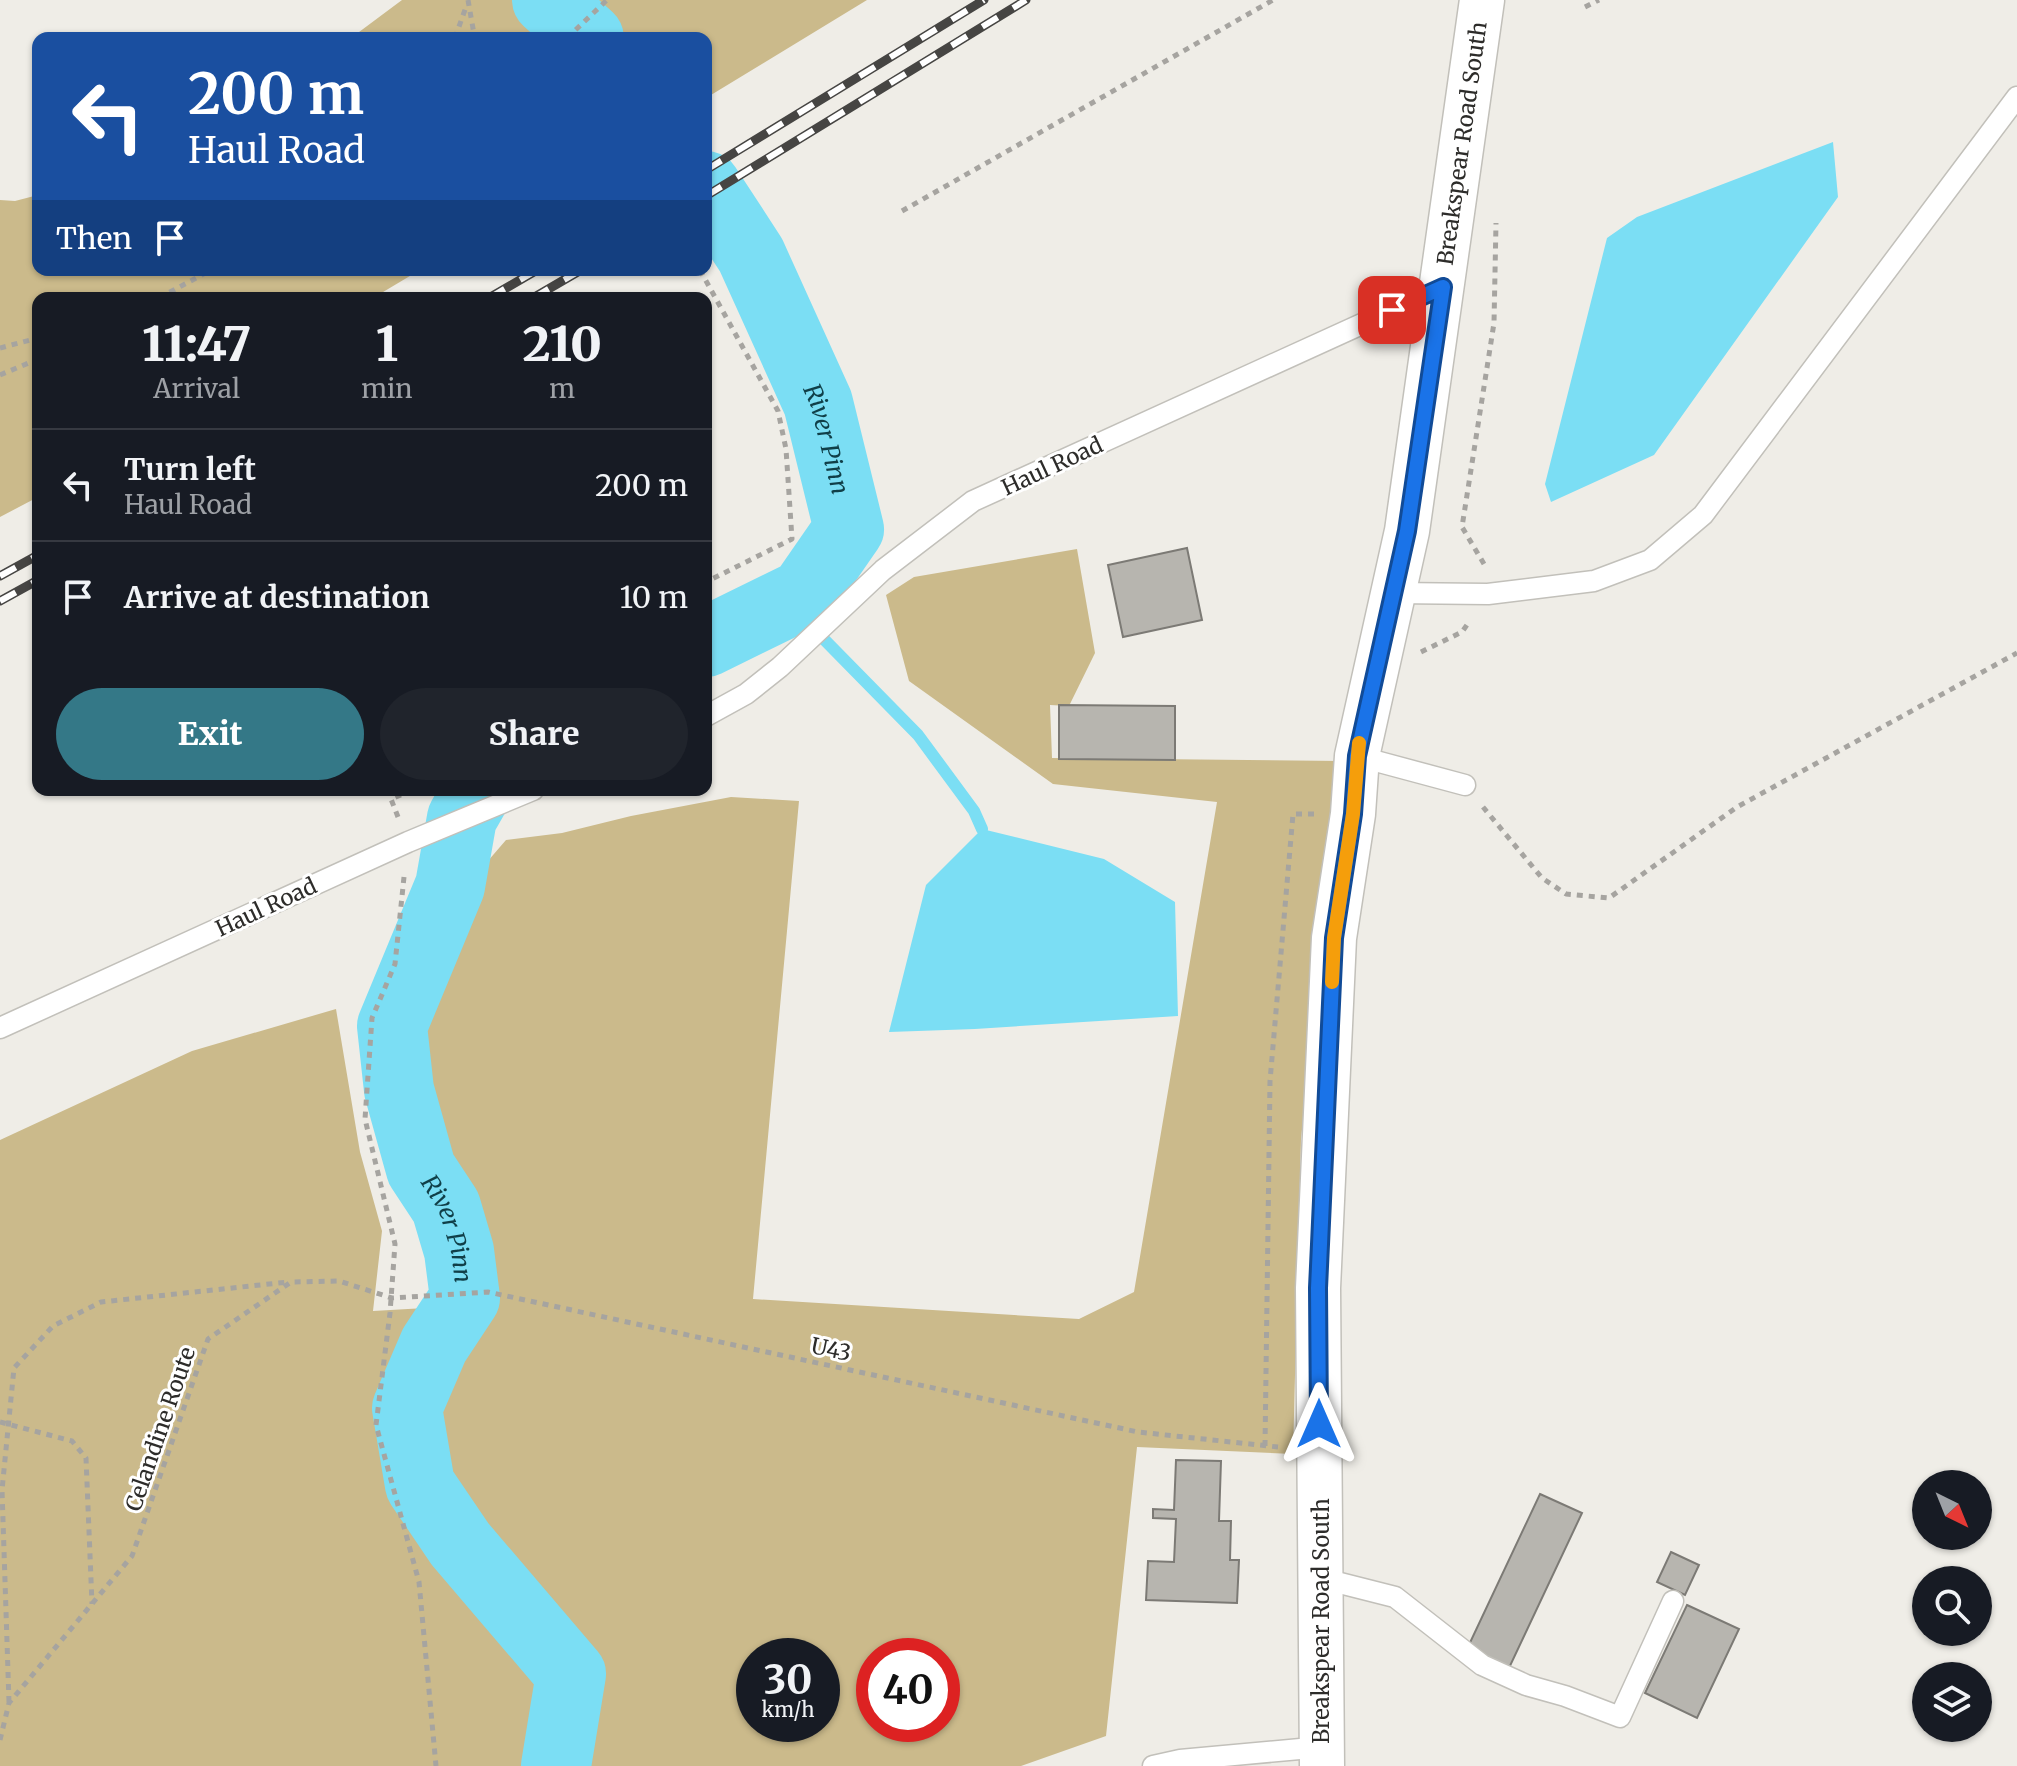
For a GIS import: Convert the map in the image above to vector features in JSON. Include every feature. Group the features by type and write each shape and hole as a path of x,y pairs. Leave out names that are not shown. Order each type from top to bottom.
{"street":[{"name":"Breakspear Road South","path":"1322,1756 1319,1272 1334,938 1353,814 1357,756 1407,531 1482,0"}],"lane":[{"path":"1393,593 1488,594 1594,581 1650,560 1703,515 2017,97"},
{"name":"Haul Road","path":"712,713 746,694 780,667 883,570 973,501 1443,287"},
{"path":"1357,756 1465,785"},
{"name":"Haul Road","path":"0,1028 408,842 518,796"},
{"path":"1320,1578 1395,1597 1482,1665 1526,1685 1620,1717 1673,1601"},
{"path":"1153,1766 1180,1760 1322,1756"}],"path":[{"path":"573,32 607,0"},
{"path":"902,211 1273,0"},
{"path":"1585,7 1599,0"},
{"path":"457,32 468,2"},
{"path":"468,2 474,32"},
{"path":"170,292 200,276"},
{"path":"703,276 778,411 786,449 792,539 712,579"},
{"path":"0,348 32,340"},
{"path":"0,375 32,362"},
{"path":"1465,785 1542,878 1566,894 1609,898 1737,807 2017,653"},
{"path":"398,796 391,799 408,842 395,964 372,1018 365,1119 395,1244 392,1298 376,1425 419,1582 436,1766"},
{"name":"U43","path":"392,1298 488,1292 1138,1432 1265,1446 1270,1081 1293,814 1353,814"},
{"path":"9,1703 2,1490 14,1368 53,1326 101,1302 291,1282 339,1281 392,1298"},
{"name":"Celandine Route","path":"0,1740 9,1703 132,1556 208,1339 291,1282"},
{"path":"0,1422 72,1441 86,1458 92,1605"}],"shaded area":[{"path":"402,0 867,0 712,94 712,32 359,32"},
{"path":"32,197 32,276 410,276 383,292 32,292 32,500 0,517 0,200 15,201"},
{"path":"1077,549 1095,653 1069,706 1050,705 1052,758 1341,761 1301,1139 1293,1454 1137,1447 1106,1736 1021,1766 0,1766 0,1140 192,1051 336,1009 360,1152 382,1231 373,1311 478,1305 480,1261 451,1194 431,1161 410,1086 405,1029 438,941 462,891 506,840 562,833 731,797 799,801 753,1299 1079,1319 1134,1292 1217,802 1053,784 909,681 886,595 914,577"}],"water":[{"path":"1833,142 1838,197 1654,455 1551,502 1545,484 1607,238 1637,217"},
{"path":"982,829 1104,859 1175,902 1178,1016 889,1032 926,885"}],"building":[{"path":"1187,548 1202,620 1123,637 1108,565"},
{"path":"1059,705 1175,706 1175,760 1059,759"},
{"path":"1176,1460 1221,1461 1219,1521 1231,1521 1230,1560 1239,1560 1237,1603 1146,1600 1148,1561 1174,1562 1176,1519 1153,1518 1153,1509 1174,1510"},
{"path":"1540,1494 1582,1513 1509,1668 1467,1649"},
{"path":"1671,1552 1699,1565 1685,1595 1657,1582"},
{"path":"1687,1605 1739,1629 1697,1718 1645,1693"}],"waterway":[{"name":"River Pinn","path":"547,0 582,32"},
{"name":"River Pinn","path":"712,195 751,255 818,403 849,529 804,594 712,639"},
{"path":"804,594 807,622 918,735 974,811 982,829"},
{"name":"River Pinn","path":"475,796 462,818 450,886 392,1026 399,1090 421,1169 446,1207 459,1251 465,1298 434,1345 407,1408 420,1485 460,1544 571,1674 556,1766"}],"railway":[{"path":"712,166 984,0"},
{"path":"712,192 1026,0"},
{"path":"499,292 527,276"},
{"path":"543,292 571,276"},
{"path":"0,576 32,558"},
{"path":"0,601 32,583"}],"slow traffic":[{"path":"1332,982 1334,938 1353,814 1359,743"}],"route":[{"path":"1319,1424 1318,1288 1334,938 1353,814 1357,756 1407,531 1443,287 1392,310"}]}
